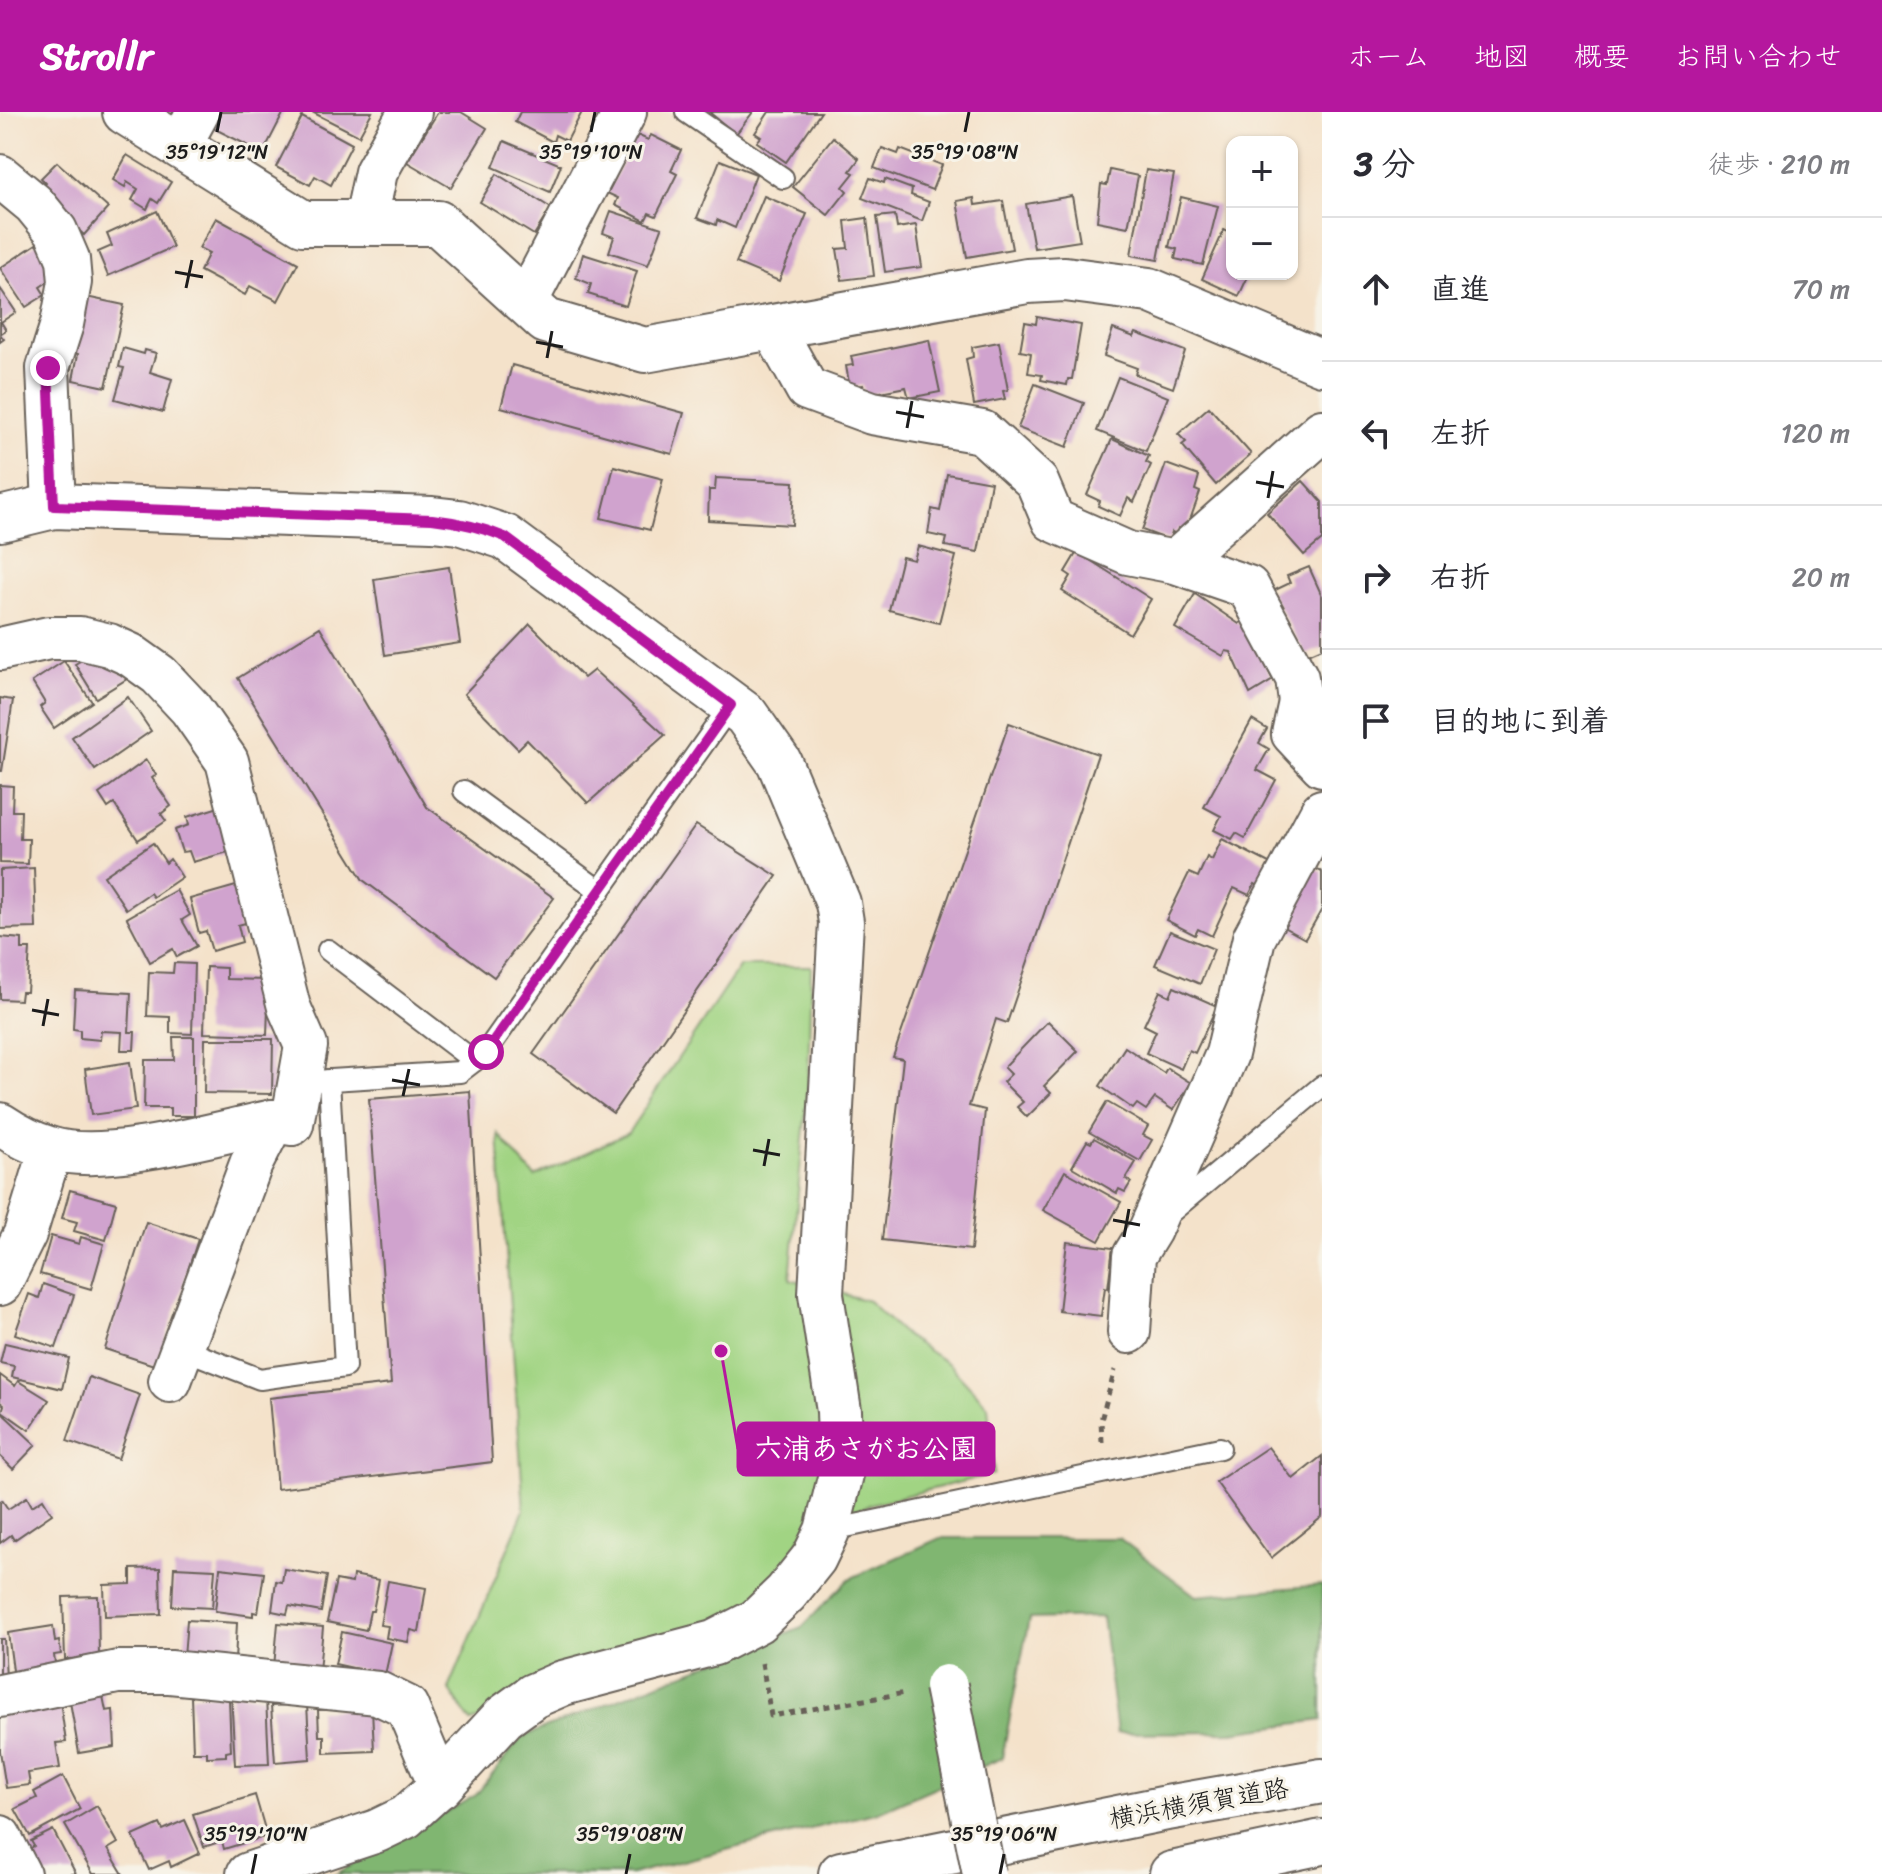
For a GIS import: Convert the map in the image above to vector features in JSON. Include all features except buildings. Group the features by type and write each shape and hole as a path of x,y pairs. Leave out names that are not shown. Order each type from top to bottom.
{"main road":[{"path":"125,112 189,129 303,223 438,223 546,321 645,350 1027,281 1065,279 1149,290 1322,363"},
{"path":"0,519 54,506 432,519 487,529 505,537 746,715 779,762 831,884 841,922 821,1294 842,1441 841,1474 827,1531 814,1558 786,1593 755,1622 714,1643 563,1683 533,1696 504,1717 440,1786"},
{"name":"横浜横須賀道路","path":"841,1874 1152,1811 1322,1781"},
{"path":"1172,1874 1322,1842"}],"street":[{"path":"365,224 376,172 410,112"},
{"path":"526,302 625,112"},
{"path":"0,176 34,204 56,231 68,259 70,282 62,324 48,368 54,506"},
{"path":"773,328 807,389 872,413 982,432 1037,482 1053,520 1128,553 1175,562 1248,587 1310,690 1293,734 1322,765"},
{"path":"1175,562 1322,431"},
{"path":"0,649 49,638 80,638 109,645 131,655 159,675 190,708 227,761 289,1007 306,1046 314,1081 292,1124 273,1121 126,1151 82,1153 51,1149 16,1135 0,1124"},
{"path":"1129,1332 1134,1256 1150,1230 1227,1054 1254,938 1322,811"},
{"path":"177,1365 251,1164 273,1121"},
{"path":"0,1284 25,1234 51,1149"},
{"path":"0,1696 118,1672 170,1672 378,1693 407,1707 440,1786 406,1817 377,1831 248,1874"},
{"path":"946,1686 984,1874"},
{"path":"0,1837 19,1874"}],"lane":[{"path":"686,112 783,178"},
{"path":"177,1365 260,1379 345,1367 314,1081 460,1072 486,1052 731,705"},
{"path":"464,791 600,891"},
{"path":"328,950 474,1061"},
{"path":"1150,1230 1322,1086"},
{"path":"827,1531 1220,1448"}],"path":[{"path":"1102,1453 1101,1420 1112,1377 1129,1332"},
{"path":"755,1622 771,1716 946,1686"}],"green space":[{"path":"740,966 811,966 808,1085 790,1279 868,1301 906,1336 950,1365 988,1406 994,1474 871,1504 800,1537 793,1574 722,1637 471,1722 449,1689 524,1510 498,1134 535,1177 628,1133"},
{"path":"940,1538 1119,1538 1196,1596 1322,1585 1322,1720 1232,1732 1117,1733 1102,1617 1029,1619 1002,1758 878,1812 631,1874 336,1874 476,1795 522,1737 802,1627 849,1579"}],"place":[{"name":"六浦あさがお公園","path":"721,1351"}],"route":[{"path":"48,368 54,506 432,519 487,529 505,537 731,705 486,1052"}]}
